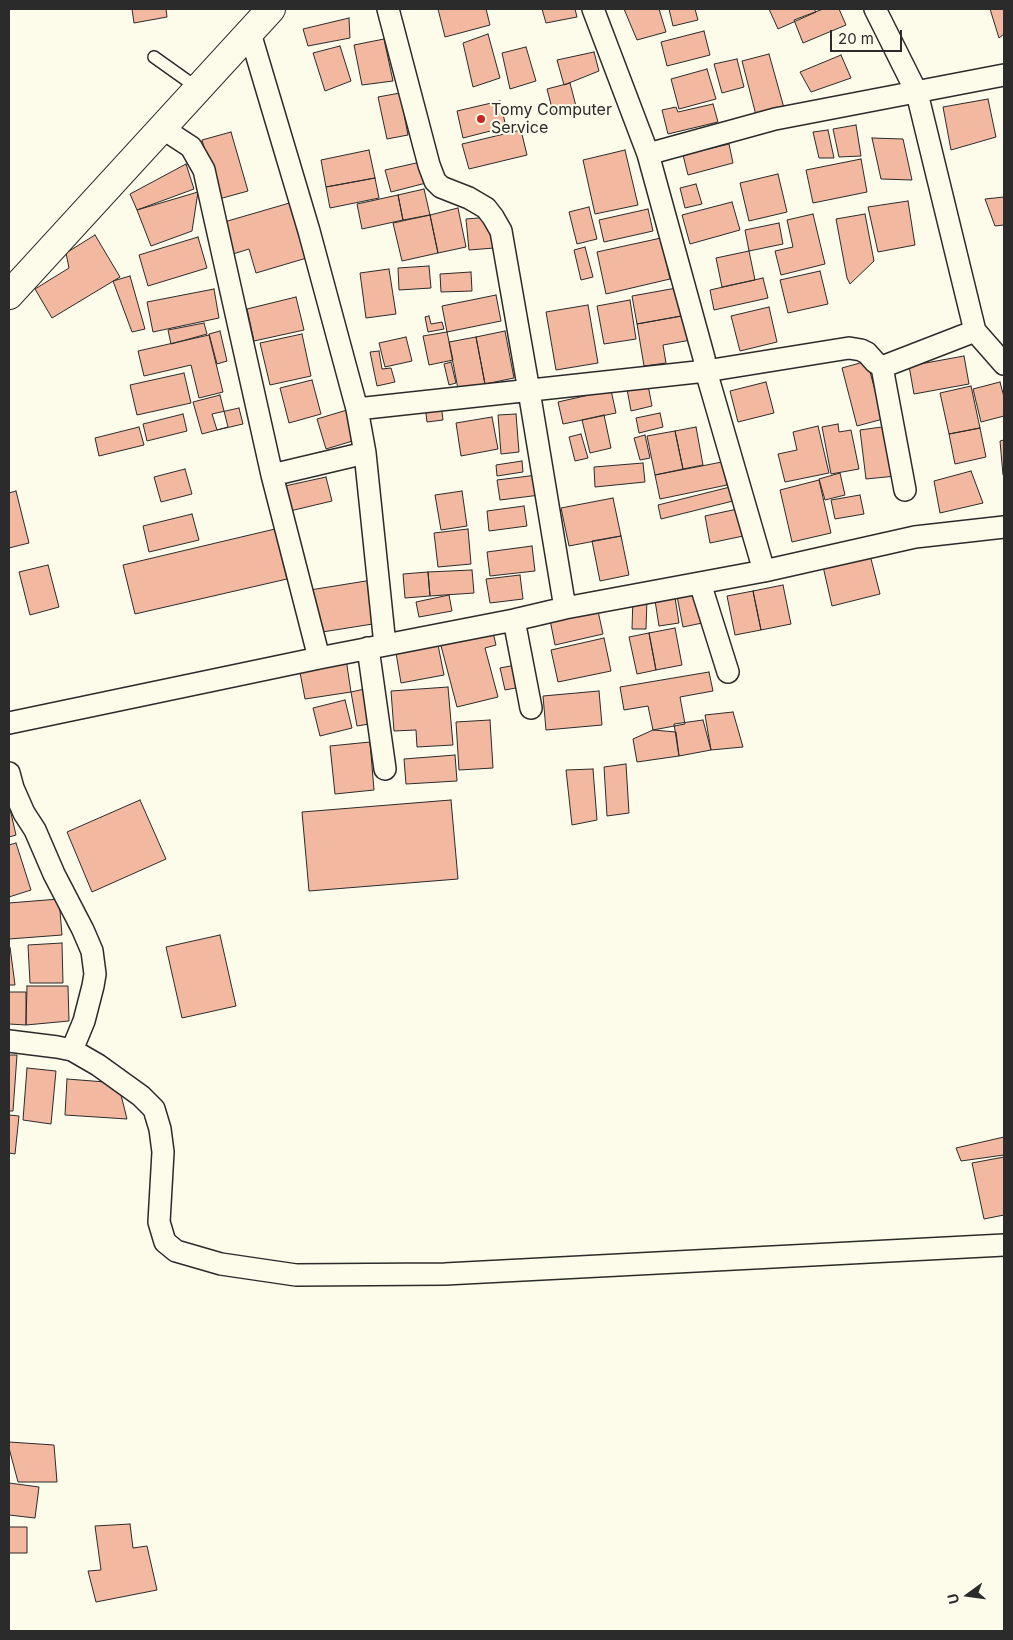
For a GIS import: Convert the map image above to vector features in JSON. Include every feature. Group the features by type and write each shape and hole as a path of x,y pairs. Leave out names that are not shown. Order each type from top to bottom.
{"street":[{"path":"9,295 271,9"},
{"path":"388,9 429,165 435,181 441,187 469,198 486,208 494,217 501,231 565,608"},
{"path":"592,9 648,154 706,371 764,570"},
{"path":"876,9 917,93 975,331 1004,364"},
{"path":"250,33 309,231 356,408 366,453 385,769"},
{"path":"648,154 775,120 1004,75"},
{"path":"162,128 191,148 204,170 272,475 319,658"},
{"path":"882,367 975,331"},
{"path":"356,408 706,371 848,348 867,353 882,367 905,490"},
{"path":"272,475 366,453"},
{"path":"9,723 565,608 700,584 914,537 1004,527"},
{"path":"700,584 728,672"},
{"path":"514,620 530,708"},
{"path":"10,783 24,813 35,830 54,874 84,930 92,951 95,964 93,986 84,1021 72,1050"},
{"path":"9,1042 58,1046 72,1050 121,1081 141,1096 154,1109 160,1129 163,1152 159,1222 161,1233 165,1242 176,1251 221,1264 296,1275 445,1274 1004,1245"}],"lane":[{"path":"154,57 198,88"}],"building":[{"path":"132,9 166,9 167,17 134,23"},
{"path":"438,9 486,9 490,25 445,37"},
{"path":"542,9 575,9 577,17 546,23"},
{"path":"624,9 659,9 666,32 637,40"},
{"path":"669,9 695,9 698,20 673,26"},
{"path":"769,9 814,9 816,12 778,29"},
{"path":"823,9 839,9 846,25 803,43 794,20"},
{"path":"990,9 1004,9 1004,34 999,38"},
{"path":"349,18 350,38 308,46 303,29"},
{"path":"704,31 710,55 667,66 661,42"},
{"path":"488,34 500,78 473,87 463,43"},
{"path":"384,39 393,81 362,85 354,45"},
{"path":"340,46 351,81 325,91 313,53"},
{"path":"526,47 536,81 510,89 502,53"},
{"path":"594,52 599,71 564,85 557,60"},
{"path":"769,54 784,108 756,115 742,61"},
{"path":"841,55 851,78 811,92 800,72"},
{"path":"737,59 744,87 722,93 714,64"},
{"path":"707,69 716,99 679,109 671,79"},
{"path":"570,83 577,110 554,116 547,89"},
{"path":"400,93 408,135 387,139 378,97"},
{"path":"988,99 996,137 951,150 943,107"},
{"name":"Tomy Computer Service","path":"500,101 506,127 463,138 457,111"},
{"path":"713,104 718,122 668,134 662,110 676,107 678,112"},
{"path":"856,125 861,156 839,157 833,129"},
{"path":"521,130 527,155 469,169 462,144"},
{"path":"828,130 834,158 819,158 813,132"},
{"path":"231,132 248,191 219,199 202,140"},
{"path":"872,138 903,139 912,180 881,179"},
{"path":"729,144 733,163 688,175 683,155"},
{"path":"369,150 375,178 326,187 321,160"},
{"path":"625,150 638,205 595,214 583,160"},
{"path":"861,159 867,192 813,203 806,170"},
{"path":"425,161 430,182 391,192 385,170"},
{"path":"186,164 194,189 137,210 130,194"},
{"path":"778,174 787,212 749,221 740,183"},
{"path":"375,178 379,198 330,208 326,187"},
{"path":"696,184 702,204 685,208 680,188"},
{"path":"424,189 430,215 403,220 398,195"},
{"path":"198,192 192,231 151,246 137,210"},
{"path":"398,195 403,220 362,229 357,204"},
{"path":"1004,197 1004,225 995,226 985,199"},
{"path":"908,201 915,245 878,252 868,207"},
{"path":"293,202 310,257 256,273 249,249 217,259 207,227"},
{"path":"732,202 740,230 690,244 682,215"},
{"path":"589,207 597,239 577,244 569,212"},
{"path":"458,208 466,247 438,253 430,215"},
{"path":"648,209 653,231 604,242 599,220"},
{"path":"813,214 825,264 781,275 775,251 793,247 787,220"},
{"path":"865,214 874,261 850,284 847,278 836,219"},
{"path":"430,215 438,253 402,261 393,223"},
{"path":"490,217 494,248 469,250 466,219"},
{"path":"779,223 783,244 749,251 745,230"},
{"path":"95,235 120,277 52,318 35,289 69,268 66,253"},
{"path":"198,237 207,268 148,286 139,255"},
{"path":"661,238 670,279 606,294 597,252"},
{"path":"585,247 593,277 581,280 574,250"},
{"path":"749,251 755,280 722,287 716,258"},
{"path":"429,266 431,288 399,290 398,268"},
{"path":"389,269 396,314 366,318 360,273"},
{"path":"820,271 828,304 788,313 780,280"},
{"path":"471,272 472,291 441,292 440,274"},
{"path":"130,276 145,329 132,332 113,281"},
{"path":"763,278 768,298 714,310 710,290"},
{"path":"682,287 687,315 637,324 632,296"},
{"path":"214,289 219,318 153,332 147,302"},
{"path":"496,295 501,321 447,332 442,306"},
{"path":"296,297 304,330 254,341 247,309"},
{"path":"630,300 636,339 604,344 597,306"},
{"path":"588,305 598,363 556,370 546,312"},
{"path":"769,307 777,342 740,351 731,316"},
{"path":"687,315 691,340 663,345 666,363 644,366 637,324"},
{"path":"429,316 431,324 442,322 444,329 428,332 425,317"},
{"path":"204,323 207,334 171,344 168,330"},
{"path":"220,331 227,361 217,364 209,334"},
{"path":"505,331 514,378 485,384 476,337"},
{"path":"447,332 453,360 429,365 423,336"},
{"path":"302,334 311,376 270,385 260,343"},
{"path":"209,335 223,392 199,398 191,365 144,376 138,351"},
{"path":"406,337 412,361 385,367 379,343"},
{"path":"476,337 485,384 458,389 449,342"},
{"path":"379,351 382,369 391,368 395,382 377,386 370,352"},
{"path":"964,356 969,384 914,394 909,366"},
{"path":"867,361 883,419 857,426 842,368"},
{"path":"451,362 456,383 449,385 444,364"},
{"path":"184,373 191,403 137,415 130,385"},
{"path":"312,380 321,414 289,423 280,388"},
{"path":"766,382 774,413 738,422 730,391"},
{"path":"1000,382 1004,397 1004,416 981,422 973,389"},
{"path":"648,385 652,406 631,411 627,389"},
{"path":"971,386 980,428 949,434 940,393"},
{"path":"611,390 616,413 563,424 558,402"},
{"path":"220,395 228,427 202,434 193,402"},
{"path":"441,404 443,420 427,422 425,405"},
{"path":"239,408 243,424 217,430 212,414"},
{"path":"347,410 356,440 326,449 317,419"},
{"path":"660,413 663,427 639,433 636,418"},
{"path":"183,414 187,431 147,441 143,424"},
{"path":"516,414 519,452 501,454 498,415"},
{"path":"604,415 611,448 590,453 582,420"},
{"path":"492,417 498,449 461,456 456,423"},
{"path":"838,424 839,432 851,430 859,469 831,474 822,427"},
{"path":"818,426 829,473 785,482 778,454 797,450 793,432"},
{"path":"889,426 896,476 866,479 860,430"},
{"path":"139,427 144,445 99,456 95,438"},
{"path":"696,427 703,465 683,469 675,431"},
{"path":"980,428 986,457 955,464 949,434"},
{"path":"675,431 683,469 655,475 647,436"},
{"path":"581,434 588,458 575,461 569,437"},
{"path":"645,435 650,458 640,460 634,438"},
{"path":"1004,440 1004,475 1003,475 1000,441"},
{"path":"522,461 523,472 497,476 496,465"},
{"path":"722,462 727,485 660,499 655,475"},
{"path":"643,463 645,482 595,487 594,467"},
{"path":"185,469 192,494 161,502 154,477"},
{"path":"971,471 983,503 940,513 934,481"},
{"path":"840,473 845,495 825,500 819,479"},
{"path":"537,475 540,495 500,500 497,480"},
{"path":"326,477 332,501 290,511 285,486"},
{"path":"819,480 831,533 792,542 780,490"},
{"path":"734,486 737,500 661,519 658,505"},
{"path":"16,491 29,543 9,548 9,493"},
{"path":"462,491 467,526 441,530 435,495"},
{"path":"860,495 864,514 835,519 831,500"},
{"path":"613,498 621,536 569,546 561,508"},
{"path":"524,506 527,526 489,531 487,511"},
{"path":"742,508 748,535 710,543 705,516"},
{"path":"192,514 199,540 149,552 143,526"},
{"path":"275,529 287,579 135,614 123,565"},
{"path":"468,529 471,564 438,567 434,533"},
{"path":"621,536 629,575 600,581 592,541"},
{"path":"532,546 535,571 490,576 487,552"},
{"path":"869,551 880,594 832,606 822,562"},
{"path":"48,565 59,607 30,615 19,572"},
{"path":"472,570 474,593 430,596 428,572"},
{"path":"428,572 430,596 405,598 403,574"},
{"path":"520,575 523,599 490,603 486,579"},
{"path":"372,580 379,623 316,633 310,590"},
{"path":"783,585 791,624 761,630 753,591"},
{"path":"700,586 707,622 683,627 676,591"},
{"path":"674,591 679,623 659,626 654,594"},
{"path":"753,591 761,630 735,635 727,596"},
{"path":"449,595 452,611 419,617 416,602"},
{"path":"633,597 647,598 646,629 632,629"},
{"path":"598,611 603,634 555,645 550,620"},
{"path":"492,628 496,645 485,648 498,697 457,707 440,642"},
{"path":"675,628 682,665 656,670 649,633"},
{"path":"649,633 656,670 637,674 629,637"},
{"path":"604,638 611,671 558,682 551,650"},
{"path":"438,645 444,675 401,683 396,653"},
{"path":"346,659 351,692 305,699 299,667"},
{"path":"516,665 521,687 505,690 500,668"},
{"path":"709,672 713,691 680,697 685,724 653,730 648,706 624,710 620,687"},
{"path":"448,687 453,745 417,747 416,730 394,731 391,691"},
{"path":"369,688 375,723 357,726 351,692"},
{"path":"599,691 602,725 546,730 543,696"},
{"path":"345,700 352,728 320,736 313,708"},
{"path":"733,712 743,747 711,750 705,715"},
{"path":"490,720 493,768 459,770 456,722"},
{"path":"703,720 711,750 679,756 674,724"},
{"path":"653,730 676,732 679,756 637,762 633,739"},
{"path":"370,742 374,790 335,794 330,746"},
{"path":"455,755 457,781 406,784 404,759"},
{"path":"626,764 629,813 607,816 604,767"},
{"path":"593,769 597,820 572,825 566,770"},
{"path":"140,800 166,859 92,892 67,832"},
{"path":"451,800 458,879 309,891 302,812"},
{"path":"9,810 16,835 9,837"},
{"path":"16,843 31,890 9,897 9,845"},
{"path":"59,899 62,935 9,939 9,903"},
{"path":"220,935 236,1006 182,1018 166,947"},
{"path":"62,943 63,983 30,983 28,945"},
{"path":"10,947 15,985 9,985"},
{"path":"27,986 68,986 69,1021 26,1025"},
{"path":"9,992 26,992 26,1025 9,1024"},
{"path":"9,1055 17,1055 13,1111 9,1111"},
{"path":"27,1068 56,1071 51,1124 23,1120"},
{"path":"67,1079 118,1083 127,1119 65,1115"},
{"path":"9,1115 19,1116 15,1154 9,1153"},
{"path":"1004,1137 1004,1155 961,1161 956,1148"},
{"path":"1004,1157 1004,1215 984,1219 972,1163"},
{"path":"9,1442 54,1445 57,1482 18,1482"},
{"path":"9,1483 39,1487 35,1518 9,1515"},
{"path":"130,1524 133,1548 147,1546 157,1590 96,1602 88,1571 101,1570 95,1526"},
{"path":"9,1527 27,1527 27,1553 9,1553"}],"place":[{"name":"Tomy Computer Service","path":"481,119"}]}
